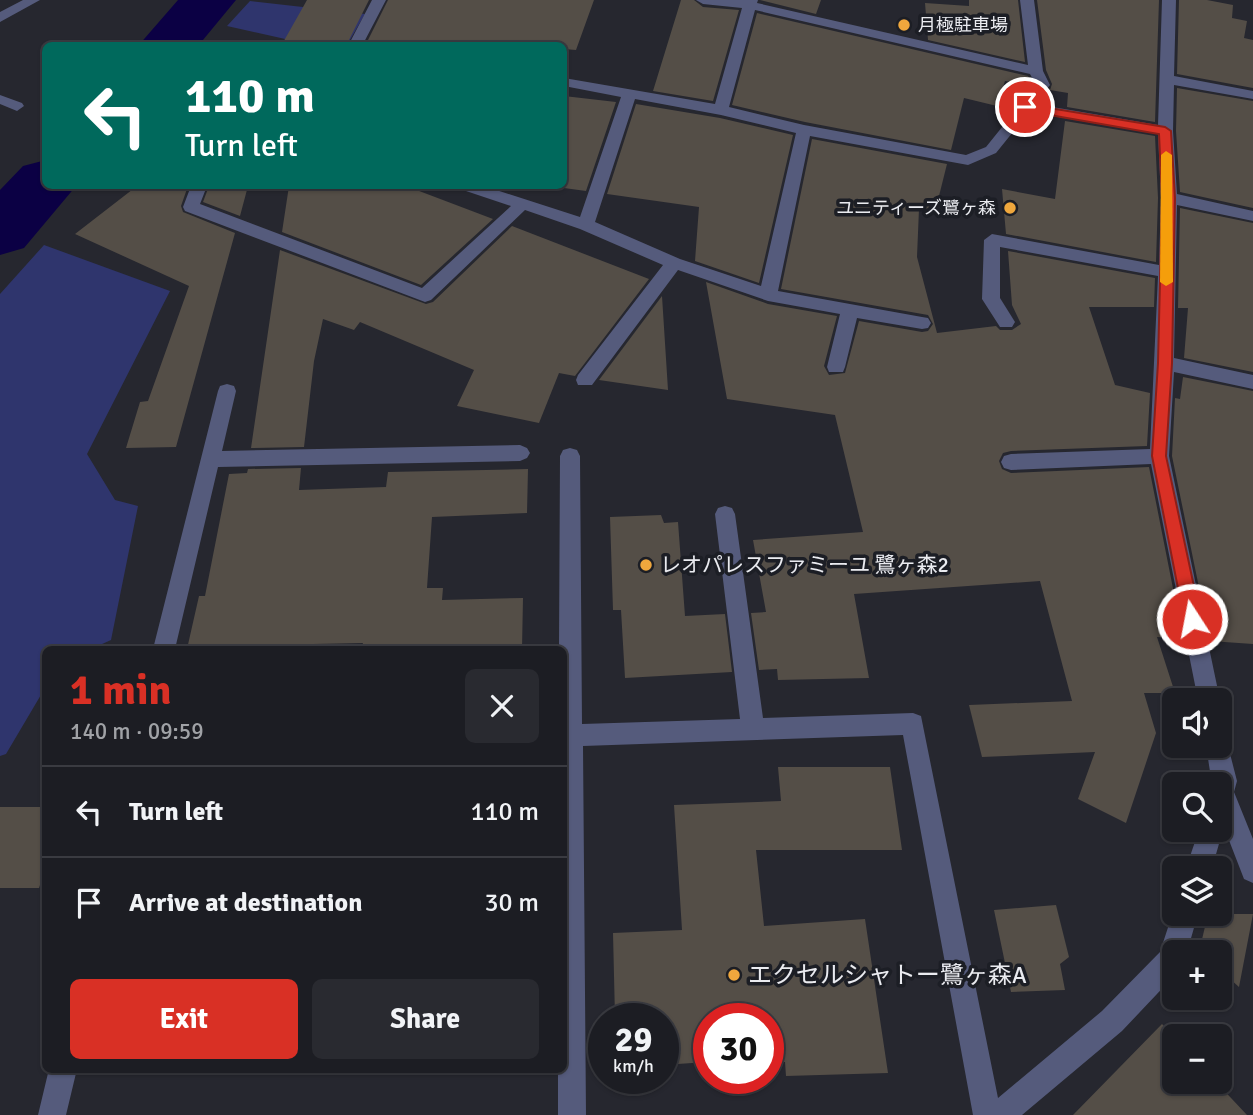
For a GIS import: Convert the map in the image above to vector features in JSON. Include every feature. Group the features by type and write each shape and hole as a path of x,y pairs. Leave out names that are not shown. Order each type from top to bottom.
{"street":[{"path":"0,18 33,0"},
{"path":"357,42 379,0"},
{"path":"703,0 750,3 1036,71"},
{"path":"567,83 721,110 804,130 968,160 991,150 1043,85 1036,71 1027,0"},
{"path":"1169,0 1169,80 1165,131 1167,272 1159,456 1207,688"},
{"path":"721,110 750,3"},
{"path":"1169,80 1253,95"},
{"path":"586,225 629,94"},
{"path":"0,99 17,106"},
{"path":"1025,107 1165,131"},
{"path":"768,295 804,130"},
{"path":"198,189 191,207 425,296 521,205"},
{"path":"477,189 586,225 674,263 768,295 922,323"},
{"path":"1168,198 1253,216"},
{"path":"1006,322 991,299 992,240 1167,272"},
{"path":"585,380 674,263"},
{"path":"836,367 850,310"},
{"path":"1165,363 1253,382"},
{"path":"165,646 227,391"},
{"path":"211,459 520,453"},
{"path":"570,456 568,736 572,1115"},
{"path":"1010,462 1159,456"},
{"path":"724,514 753,731"},
{"path":"568,736 913,724 987,1115"},
{"path":"1232,821 1253,870"},
{"path":"1000,1115 1112,1021 1171,960 1181,926"},
{"path":"52,1115 62,1073"}],"shaded area":[{"path":"250,1 365,14 349,42 299,42 227,26"},
{"path":"44,245 170,291 87,454 115,500 138,506 111,640 98,646 42,646 42,693 6,754 0,756 0,294"}],"building":[{"path":"307,0 369,0 348,42 283,42"},
{"path":"388,0 594,0 576,50 567,49 567,42 367,42"},
{"path":"681,0 694,0 703,7 739,10 713,101 653,91"},
{"path":"760,0 821,0 816,14"},
{"path":"969,0 1018,0 1025,62 928,40 925,3 969,6"},
{"path":"1037,0 1159,0 1155,122 1067,107 1068,93 1050,90 1052,84 1046,70"},
{"path":"1179,0 1207,0 1233,5 1232,18 1247,21 1244,38 1253,40 1253,88 1177,74"},
{"path":"757,13 1028,76 1033,85 1005,81 997,106 964,98 951,150 732,105"},
{"path":"1177,88 1253,101 1253,208 1180,192 1176,131"},
{"path":"567,96 616,102 586,191 567,188"},
{"path":"636,104 720,118 793,135 759,283 695,261 699,207 607,194"},
{"path":"1065,121 1155,136 1158,198 1156,262 1006,234 1002,189 1055,199"},
{"path":"812,139 947,164 935,212 919,209 917,257 937,333 996,326 1000,330 1012,330 1021,324 1012,305 1008,251 1155,278 1154,307 1089,307 1115,385 1150,393 1147,446 1011,451 1003,453 999,461 1002,469 1011,473 1149,467 1183,639 1157,637 1173,688 1162,688 1162,693 1144,693 1156,733 1126,823 1078,799 1095,752 982,757 969,705 1072,701 1040,581 854,594 869,678 778,680 777,669 759,670 751,613 766,612 753,540 863,532 835,415 727,399 706,282 768,304 837,316 824,366 829,375 845,373 859,321 922,332 928,331 933,324 928,315 781,289"},
{"path":"133,189 187,189 181,206 183,212 235,233 176,447 126,448 140,402 148,401 189,286 75,234"},
{"path":"208,189 247,189 240,216 203,202"},
{"path":"289,189 414,189 493,219 421,285 282,232"},
{"path":"1180,208 1253,223 1253,372 1184,358 1188,308 1178,308"},
{"path":"512,226 649,279 575,376 559,373 539,423 457,406 474,370 360,322 354,330 323,319 314,361 304,447 251,448 280,250 426,304 433,302"},
{"path":"662,296 668,390 599,380"},
{"path":"1183,377 1253,391 1253,644 1210,641 1172,456 1175,398 1180,399"},
{"path":"301,468 299,490 386,487 388,472 528,469 527,513 432,517 427,588 443,588 442,600 523,598 522,646 362,646 363,643 188,646 199,596 205,596 229,474 247,473 248,469"},
{"path":"661,515 664,523 678,522 685,616 725,614 732,672 625,678 621,610 613,610 610,517"},
{"path":"778,767 890,767 902,850 756,850 764,926 865,919 888,1073 786,1076 784,1003 693,1003 693,1063 679,1064 679,1003 615,1003 613,933 682,930 674,805 781,801"},
{"path":"0,807 42,807 42,879 39,888 0,888"},
{"path":"1056,905 1069,957 1060,964 1065,990 1011,992 994,910"},
{"path":"1232,914 1253,914 1239,987 1232,981 1232,940 1202,940 1205,926 1232,926"},
{"path":"1162,1024 1162,1094 1227,1094 1247,1115 1073,1115"}],"waterway":[{"path":"171,42 208,0"},
{"path":"0,232 42,185"}],"slow traffic":[{"path":"1166,155 1166,282"}],"place":[{"name":"月極駐車場","path":"904,25"},
{"name":"ユニティーズ鷺ヶ森","path":"1010,208"},
{"name":"レオパレスファミーユ 鷺ヶ森2","path":"646,565"},
{"name":"エクセルシャトー鷺ヶ森A","path":"734,975"}],"route":[{"path":"1025,107 1165,131 1168,198 1165,363 1159,456 1192,619"}]}
